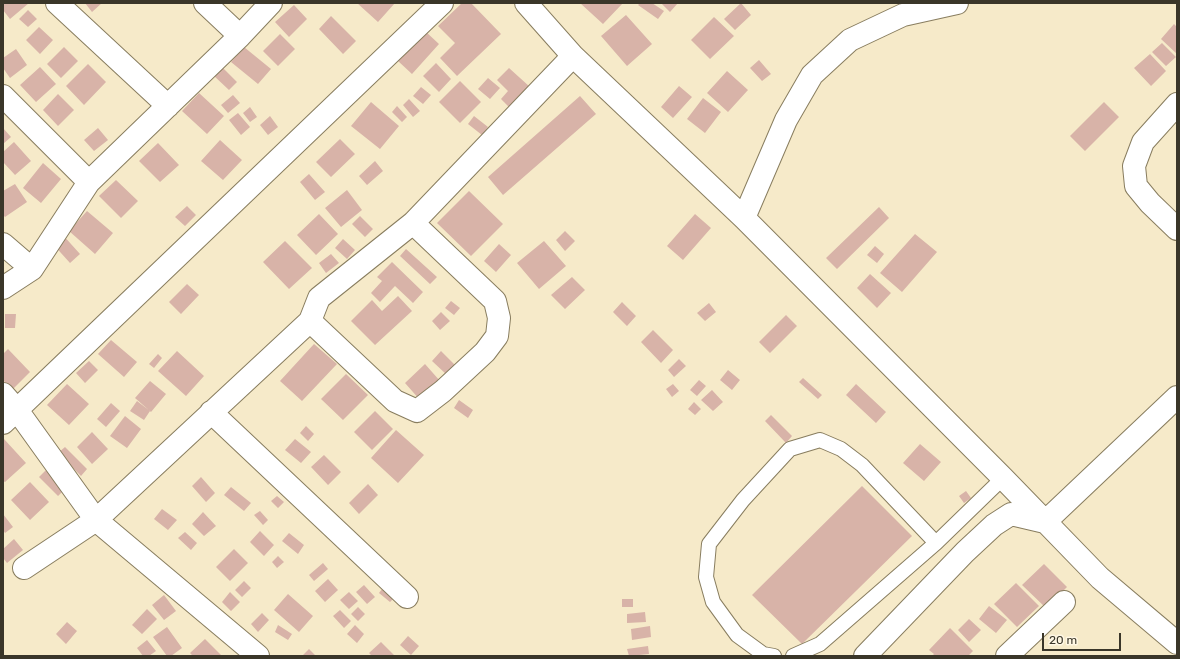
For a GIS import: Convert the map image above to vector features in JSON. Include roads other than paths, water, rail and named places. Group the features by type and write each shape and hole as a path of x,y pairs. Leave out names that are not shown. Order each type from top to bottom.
{"street":[{"path":"57,3 168,106"},
{"path":"205,3 240,36"},
{"path":"3,288 32,269 89,182 240,36 271,3"},
{"path":"258,656 96,520 8,409 442,3"},
{"path":"526,3 573,56 744,218 1100,578 1177,643"},
{"path":"744,218 786,120 812,75 850,40 902,15 957,3"},
{"path":"24,568 96,520 310,321 319,298 413,223 573,56"},
{"path":"3,96 89,182"},
{"path":"1177,104 1143,142 1134,166 1136,186 1150,203 1177,229"},
{"path":"310,321 395,401 417,411 443,391 486,352 497,336 499,318 495,301 413,223"},
{"path":"3,244 32,269"},
{"path":"1045,522 1177,397"},
{"path":"211,412 407,597"},
{"path":"865,656 965,552 994,525 1011,514 1045,522"},
{"path":"1013,654 1064,602"}],"lane":[{"path":"774,656 763,654 737,635 713,602 706,577 709,544 743,500 790,449 820,440 841,449 862,465 936,544"},
{"path":"794,656 820,644 936,544 1002,478"}]}
